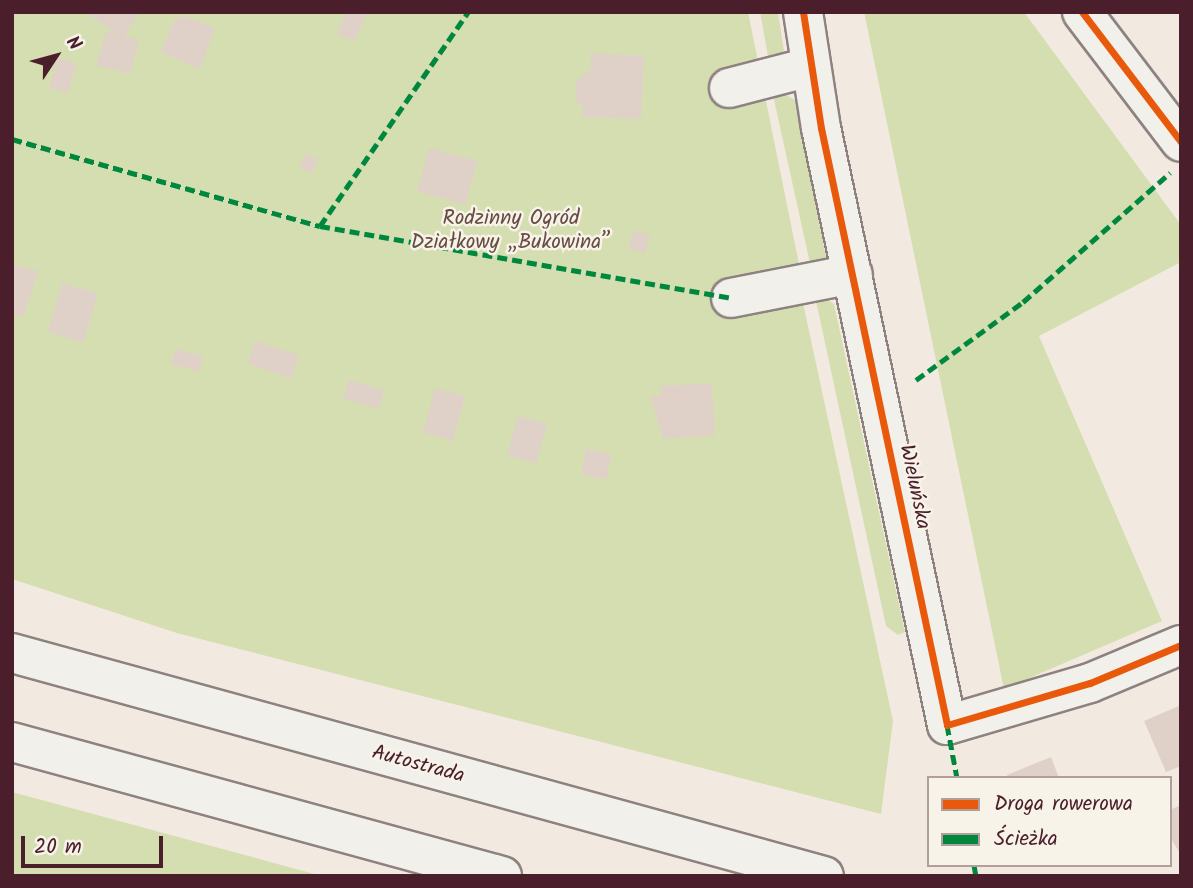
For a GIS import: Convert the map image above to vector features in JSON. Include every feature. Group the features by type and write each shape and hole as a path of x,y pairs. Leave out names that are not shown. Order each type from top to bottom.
{"main road":[{"name":"Wieluńska","path":"803,12 810,67 947,725 1090,683 1181,645"},
{"path":"1082,12 1181,142"},
{"path":"729,88 810,67"},
{"path":"731,298 853,274"},
{"name":"Autostrada","path":"12,653 824,876"},
{"path":"12,742 502,876"}],"green space":[{"name":"Rodzinny Ogród Działkowy „Bukowina”","path":"12,12 748,12 800,269 732,316 803,303 893,721 881,814 177,633 12,579"},
{"path":"760,12 778,12 784,51 777,61 769,62"},
{"path":"864,12 1024,12 1181,225 1181,262 1039,336 1162,621 1004,689"},
{"path":"781,92 795,100 826,257 811,268 773,95"},
{"path":"826,299 834,304 905,632 898,635 886,626 816,301"},
{"path":"12,792 263,860 322,876 12,876"}],"building":[{"path":"85,12 140,12 125,35 139,41 130,74 96,65 106,32 115,33"},
{"path":"346,12 367,12 355,41 337,34"},
{"path":"185,16 215,28 200,69 161,52 175,19"},
{"path":"591,53 644,56 641,119 582,117 583,104 575,104 576,81 591,69"},
{"path":"57,58 76,63 68,93 49,88"},
{"path":"429,148 477,161 466,204 417,191"},
{"path":"305,154 318,159 313,173 300,168"},
{"path":"634,230 650,235 645,253 628,248"},
{"path":"12,264 38,271 23,317 12,314"},
{"path":"62,283 98,293 84,342 48,332"},
{"path":"255,341 299,355 291,378 248,364"},
{"path":"175,349 203,356 199,372 171,365"},
{"path":"349,380 384,391 379,409 343,398"},
{"path":"712,383 715,435 663,439 650,396 661,395 660,386"},
{"path":"435,388 465,396 453,440 423,432"},
{"path":"518,416 547,424 536,463 507,456"},
{"path":"586,449 612,454 607,479 581,475"},
{"path":"1181,705 1181,766 1166,772 1144,721"},
{"path":"1051,757 1058,776 1007,776"},
{"path":"1181,805 1181,855 1172,840 1172,809"}],"marked path":[{"path":"320,226 468,12"},
{"path":"12,139 320,226 731,298"},
{"path":"916,380 1023,302 1170,173"},
{"path":"947,725 957,776"},
{"path":"974,867 976,876"}],"cycle path":[{"path":"803,12 821,128 947,725 1090,683 1181,645"},
{"path":"1082,12 1181,142"}]}
